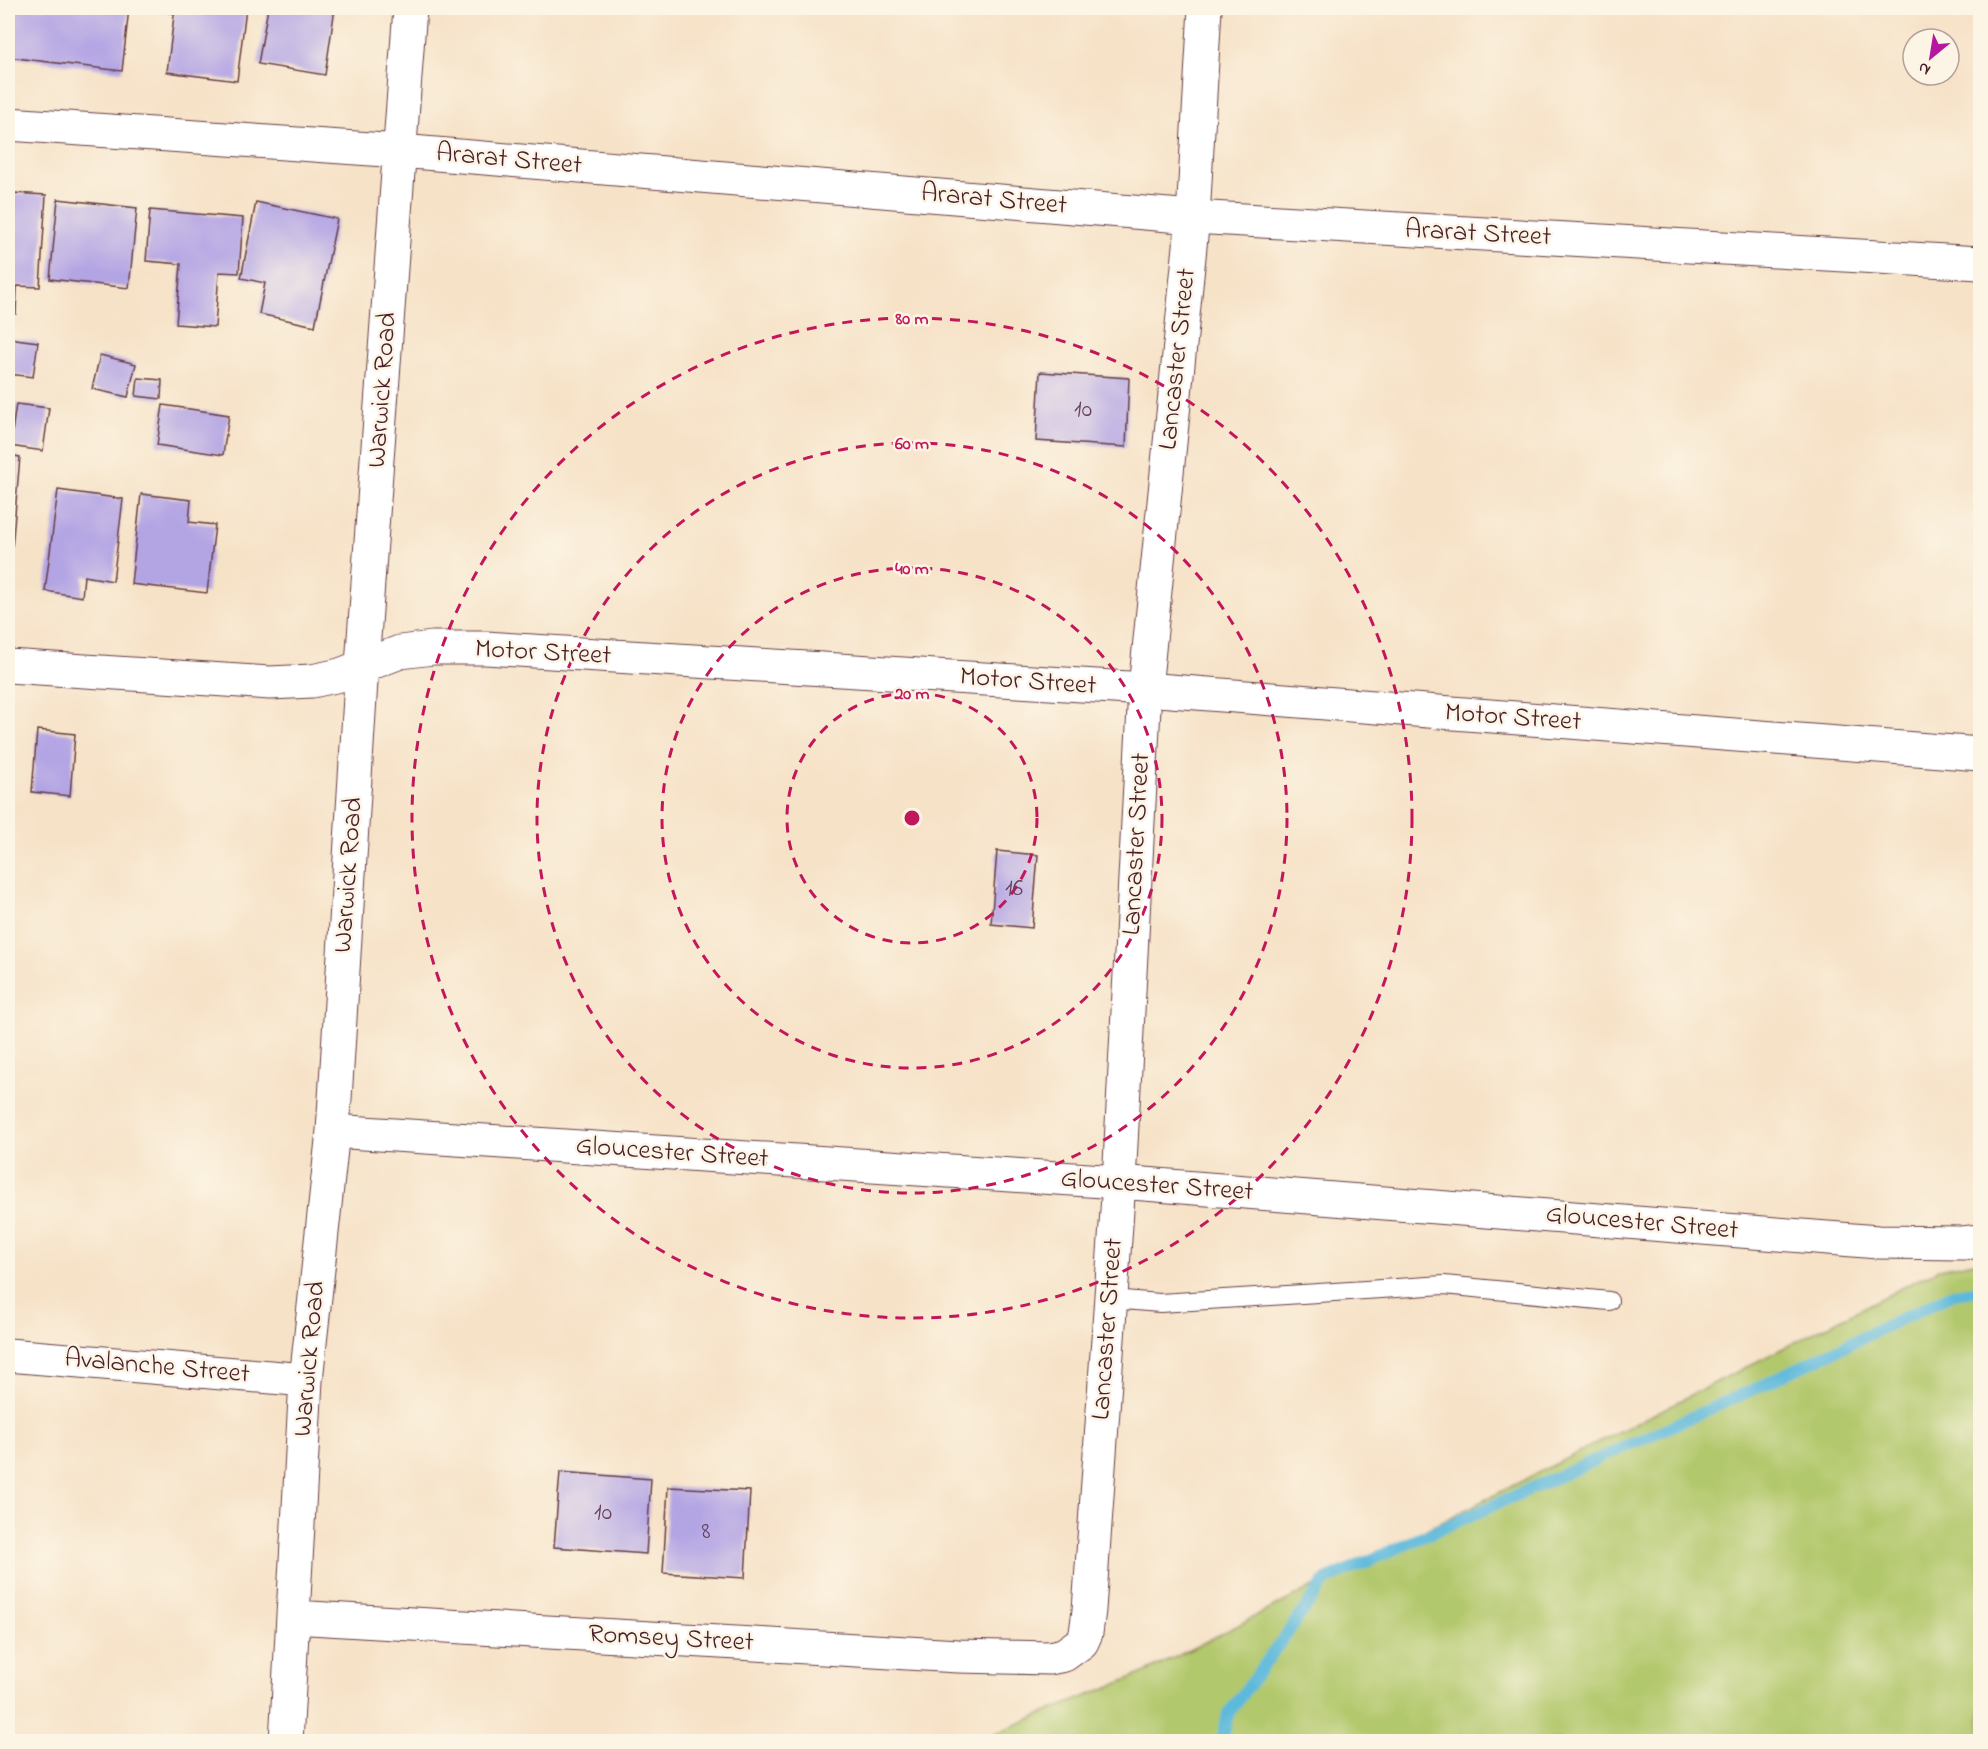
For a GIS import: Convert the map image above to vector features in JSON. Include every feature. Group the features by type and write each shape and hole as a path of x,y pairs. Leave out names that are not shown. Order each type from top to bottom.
{"street":[{"name":"Warwick Road","path":"286,1742 306,1380 333,1131 362,665 410,8"},
{"name":"Lancaster Street","path":"1049,1658 1073,1651 1082,1642 1086,1633 1090,1600 1119,1182 1145,689 1192,217 1205,8"},
{"name":"Ararat Street","path":"8,124 400,151 1192,217 1980,263"},
{"name":"Motor Street","path":"8,666 270,683 312,681 340,675 362,665 411,650 486,648 1145,689 1980,754"},
{"name":"Gloucester Street","path":"333,1131 1119,1182 1878,1242 1963,1243 1980,1240"},
{"name":"Avalanche Street","path":"8,1355 306,1380"},
{"name":"Romsey Street","path":"292,1617 958,1656 1049,1658"}],"lane":[{"path":"1110,1299 1160,1303 1444,1285 1609,1301"}],"green space":[{"path":"1980,1261 1980,1741 976,1741 1146,1672 1939,1269"}],"building":[{"path":"8,8 129,8 122,71 8,57"},
{"path":"140,8 174,8 173,13"},
{"path":"175,8 246,8 237,81 167,72"},
{"path":"268,8 335,8 325,75 258,64"},
{"path":"13,193 46,195 40,287 17,286 16,314 8,313 8,221 11,221"},
{"path":"58,199 137,208 129,288 50,279"},
{"path":"256,202 337,219 315,326 259,314 265,283 241,278"},
{"path":"150,210 243,218 239,273 219,272 215,327 176,324 181,264 146,261"},
{"path":"8,338 38,342 33,377 8,374"},
{"path":"100,355 136,364 128,397 92,389"},
{"path":"1040,372 1129,378 1126,447 1036,441"},
{"path":"138,378 162,380 161,399 136,396"},
{"path":"16,404 49,408 43,451 10,446"},
{"path":"163,405 229,415 223,455 157,445"},
{"path":"8,455 20,457 9,583 8,583"},
{"path":"58,490 123,499 113,581 84,576 82,597 45,591"},
{"path":"141,494 191,500 189,522 215,525 207,593 131,584"},
{"path":"37,730 75,734 70,796 32,792"},
{"path":"997,851 1038,855 1032,928 991,924"},
{"path":"560,1472 651,1479 646,1554 554,1547"},
{"path":"668,1487 750,1491 745,1578 663,1573"}],"waterway":[{"path":"1222,1742 1228,1714 1326,1580 1750,1391 1953,1294 1980,1290"}]}
